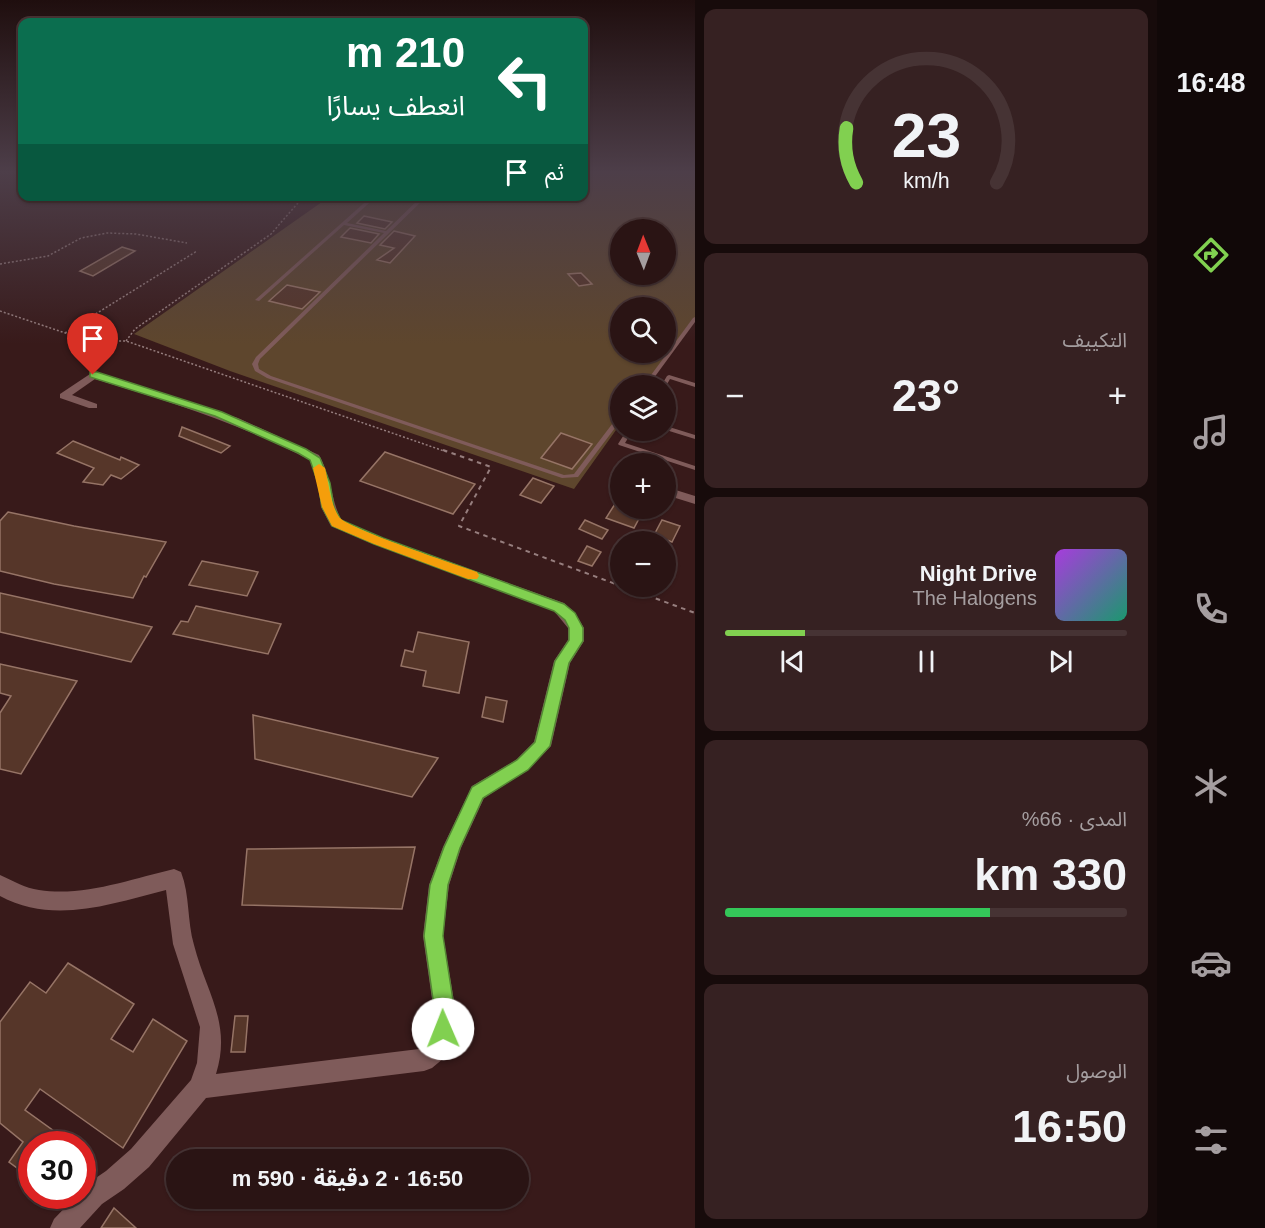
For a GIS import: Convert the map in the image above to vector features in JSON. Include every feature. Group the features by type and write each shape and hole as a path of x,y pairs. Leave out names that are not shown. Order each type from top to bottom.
{"street":[{"path":"93,406 64,396 93,375 219,414 268,434 315,458 324,483 328,507 336,523 378,541 559,607 570,617 576,628 576,641 562,661 542,746 522,765 478,792 452,847 439,885 434,936 445,1013 441,1045 424,1060 200,1087"},
{"path":"676,494 695,500"},
{"path":"0,885 8,891 55,903 102,896 174,879 183,944 211,1027 208,1063 200,1087 140,1158 115,1180 93,1195 63,1228"}],"lane":[{"path":"257,300 338,229"},
{"path":"370,229 388,233"},
{"path":"392,229 258,358 255,367 261,374 564,477 576,476 610,431"},
{"path":"653,375 695,319"},
{"path":"676,379 695,385"},
{"path":"676,431 695,437"},
{"path":"623,441 621,444 695,468"}],"path":[{"path":"126,341 135,329 272,234 275,229"},
{"path":"0,264 48,256 81,238 107,233 136,234 187,243"},
{"path":"65,333 197,251"},
{"path":"0,311 89,341 126,341 491,467 459,526 610,582"},
{"path":"652,597 695,613"}],"shaded area":[{"path":"283,229 610,229 610,285 676,285 676,229 695,229 695,319 676,345 676,297 610,297 610,363 663,363 654,375 610,375 610,438 574,489 230,371 134,334"}],"building":[{"path":"349,229 379,234 371,243 341,237"},
{"path":"394,231 415,236 390,263 377,260 394,248 380,245"},
{"path":"122,247 135,251 93,276 80,271"},
{"path":"581,273 592,284 579,286 568,274"},
{"path":"287,285 320,292 302,309 269,301"},
{"path":"182,427 230,446 221,453 179,436"},
{"path":"561,433 592,444 572,469 541,458"},
{"path":"73,441 139,465 121,479 111,475 103,485 83,482 94,468 57,453"},
{"path":"385,452 475,484 453,514 360,481"},
{"path":"533,478 554,486 541,503 520,495"},
{"path":"8,512 166,542 133,598 54,584 0,571 0,521"},
{"path":"610,512 610,519 639,519 634,528 606,518"},
{"path":"585,520 608,530 602,539 579,529"},
{"path":"662,520 680,526 676,534 676,531 656,531"},
{"path":"587,546 601,552 592,566 578,561"},
{"path":"202,561 258,572 247,596 189,585"},
{"path":"0,593 152,627 131,662 0,632"},
{"path":"196,606 281,624 268,654 173,634 181,621 188,622"},
{"path":"418,632 469,642 459,693 423,686 426,671 401,666 405,650 413,652"},
{"path":"0,664 77,681 21,774 0,769 0,713 11,696 0,693"},
{"path":"486,697 507,701 503,722 482,717"},
{"path":"253,715 438,758 412,797 255,759"},
{"path":"415,847 402,909 242,905 247,849"},
{"path":"68,963 134,1004 111,1039 133,1052 153,1019 187,1041 123,1148 40,1089 25,1110 54,1131 18,1131 18,1138 0,1123 0,1022 30,982 46,993"},
{"path":"235,1016 248,1016 245,1052 231,1052"},
{"path":"18,1149 18,1169 9,1162"},
{"path":"114,1208 136,1228 101,1228"}],"slow traffic":[{"path":"319,468 328,507 336,523 472,576"}],"route":[{"path":"93,375 219,414 302,451 315,458 324,483 328,507 336,523 378,541 559,607 570,617 576,628 576,641 562,661 542,746 522,765 478,792 452,847 439,885 434,936 445,1013 443,1029"}]}
